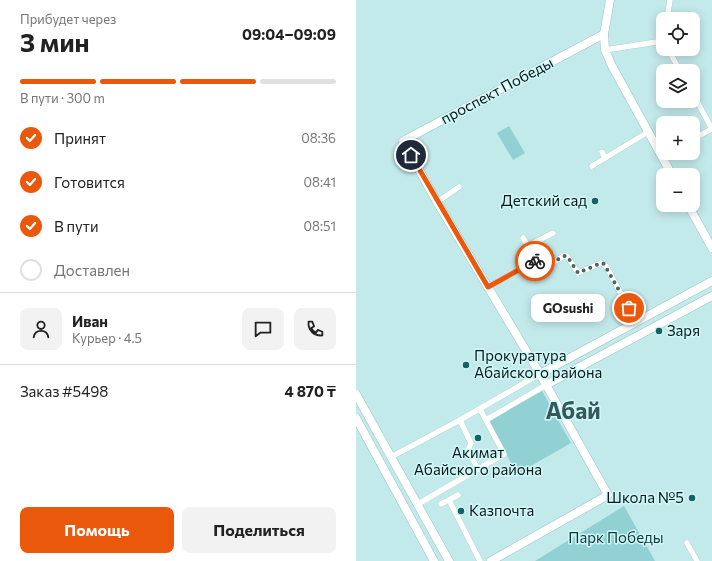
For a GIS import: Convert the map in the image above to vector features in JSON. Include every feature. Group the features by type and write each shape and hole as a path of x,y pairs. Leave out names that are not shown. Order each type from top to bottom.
{"street":[{"path":"610,0 604,34 605,50 612,66 648,132 656,143"},
{"path":"668,12 670,0"},
{"name":"проспект Победы","path":"491,561 608,495 540,374 437,202 403,141 604,34"},
{"path":"605,50 656,41"},
{"path":"700,107 712,129 700,135"},
{"path":"592,166 648,132"},
{"path":"602,152 605,158"},
{"path":"437,202 459,187"},
{"path":"692,212 712,248"},
{"path":"528,246 553,233"},
{"path":"523,238 538,266 543,268 564,256 567,256 578,273 601,263 604,264 642,333"},
{"path":"488,287 535,261"},
{"path":"391,457 480,410 540,374 712,281"},
{"path":"486,420 546,385 712,296"},
{"path":"356,394 448,561"},
{"path":"404,504 416,501 504,454 480,410"},
{"path":"356,418 434,561"},
{"path":"460,420 472,443 468,452 478,469"},
{"path":"376,454 386,448"},
{"path":"441,504 458,495"},
{"path":"448,500 480,561"},
{"path":"687,543 697,561"}],"green space":[{"path":"509,126 525,153 513,160 497,133"},
{"path":"542,391 571,443 517,474 488,421"},
{"name":"Парк Победы","path":"624,506 655,561 535,561"}],"way so far":[{"path":"535,261 538,266 543,268 564,256 567,256 578,273 601,263 604,264 629,308"}],"place":[{"name":"Детский сад","path":"595,201"},
{"name":"GOsushi","path":"629,308"},
{"name":"Заря","path":"659,331"},
{"name":"Прокуратура Абайского района","path":"466,365"},
{"name":"Акимат Абайского района","path":"478,438"},
{"name":"Школа №5","path":"692,498"},
{"name":"Казпочта","path":"461,511"}],"district":[{"name":"Абай","path":"573,411"}],"route":[{"path":"411,155 437,202 488,287 535,261"}]}
